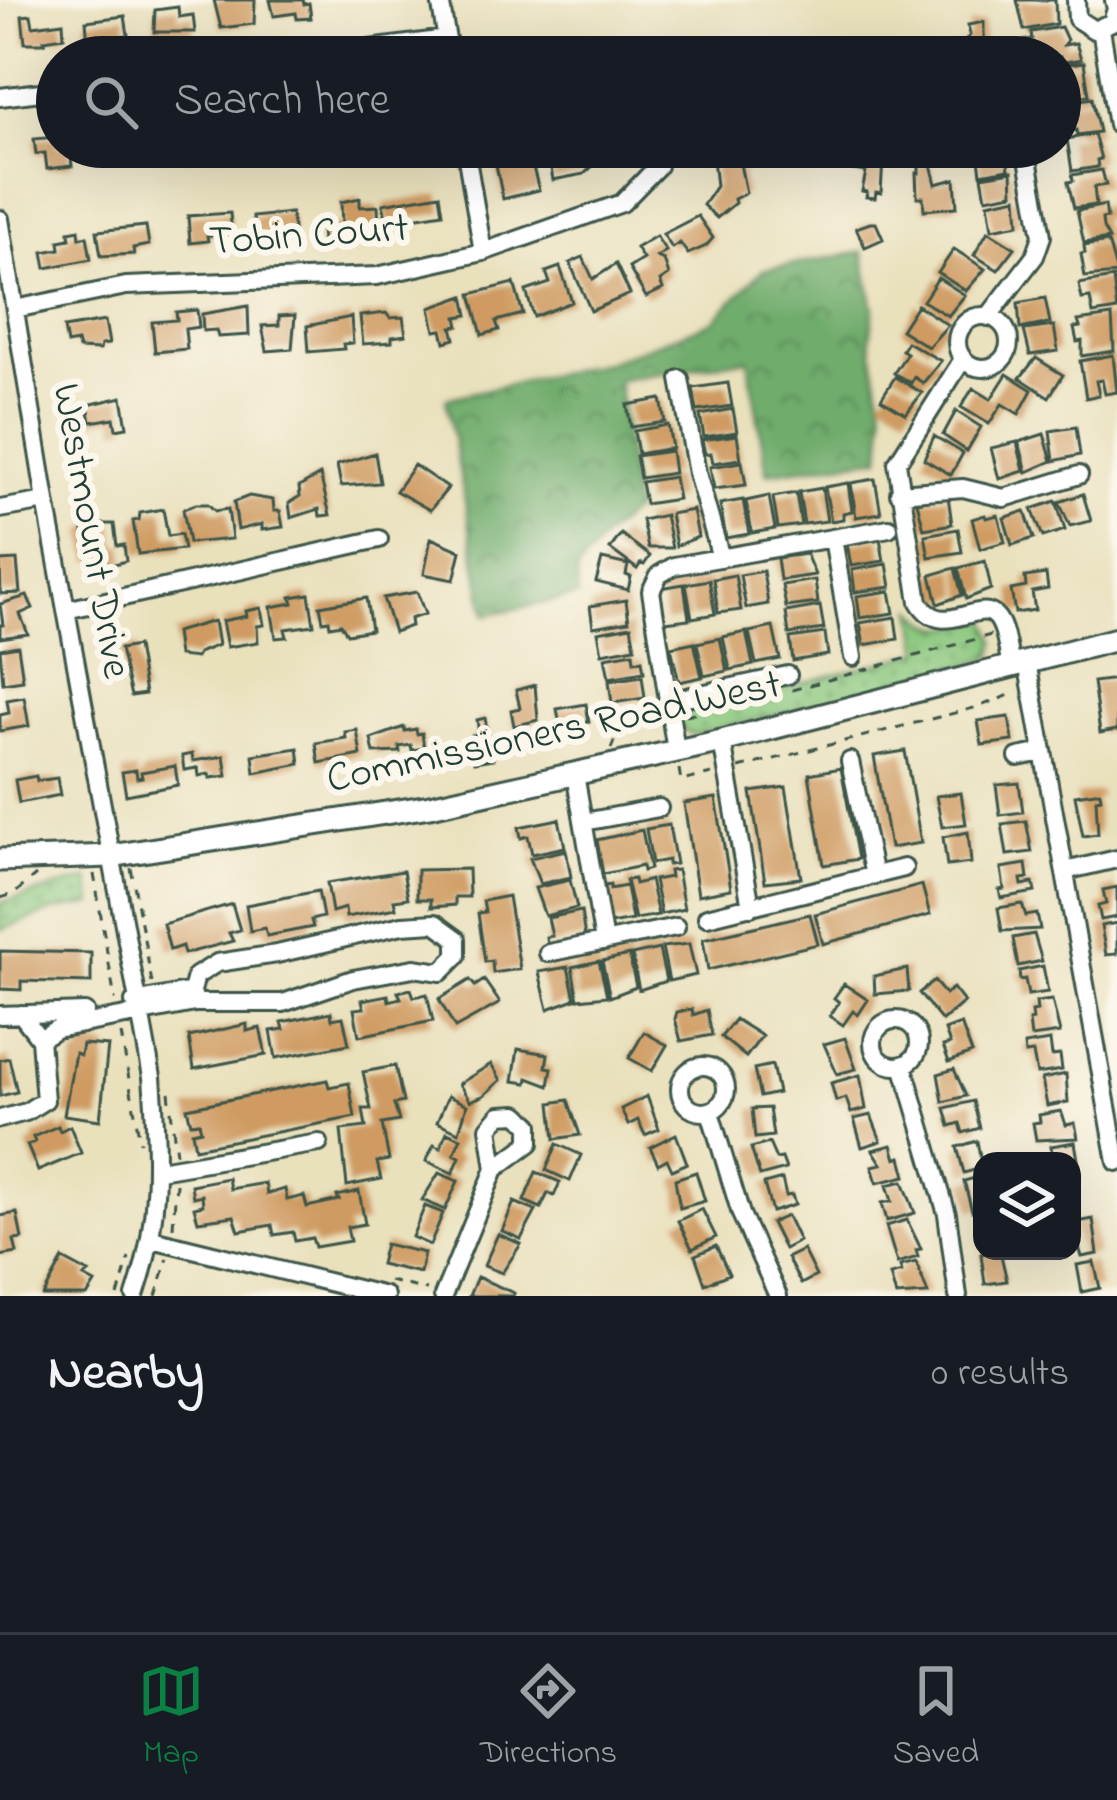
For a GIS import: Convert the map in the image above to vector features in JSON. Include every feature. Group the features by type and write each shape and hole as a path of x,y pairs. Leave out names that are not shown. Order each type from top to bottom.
{"main road":[{"name":"Commissioners Road West","path":"0,860 110,855 430,806 722,741 1117,639"}],"street":[{"path":"440,0 447,36"},
{"path":"1076,0 1074,12 1081,24 1101,29"},
{"path":"1101,29 1115,16 1114,0"},
{"path":"1101,29 1117,125"},
{"path":"0,98 36,93"},
{"path":"469,168 483,252"},
{"name":"Tobin Court","path":"15,309 127,286 377,276 483,252 622,203 656,168"},
{"path":"988,317 1035,256 1042,236 1030,168"},
{"name":"Westmount Drive","path":"0,219 4,271 15,309 110,855 171,1169 135,1296"},
{"path":"988,317 1004,326 1010,343 996,365 979,368 963,359 957,345 961,329 973,319 988,317"},
{"path":"963,359 897,463 919,602 927,615 941,621 978,611 992,613 1019,664 1043,752 1117,1162"},
{"path":"680,379 697,473 721,558"},
{"path":"899,493 963,488 1004,498 1079,475"},
{"path":"0,509 46,501"},
{"path":"676,751 651,591 659,575 674,566 889,528"},
{"path":"833,538 853,656"},
{"path":"66,610 380,539"},
{"path":"669,710 785,684"},
{"path":"722,741 751,907"},
{"path":"1018,757 1043,752"},
{"path":"850,761 874,876"},
{"path":"575,774 604,942"},
{"path":"584,822 659,808"},
{"path":"1065,871 1117,860"},
{"path":"707,917 904,868"},
{"path":"0,1016 117,1011 194,997 284,1003 353,979 414,968 441,972 457,956 457,939 435,923 374,929 205,967 196,976 194,997"},
{"path":"548,952 676,927"},
{"path":"40,1040 56,1029 117,1011"},
{"path":"0,1119 26,1112 45,1100 40,1040 21,1014"},
{"path":"903,1066 947,1214 958,1296"},
{"path":"710,1112 740,1214 778,1296"},
{"path":"171,1169 319,1144"},
{"path":"439,1294 495,1169"},
{"path":"152,1239 334,1290 388,1289"}],"path":[{"path":"785,684 1003,632"},
{"path":"676,751 681,781 978,707 1016,693"},
{"path":"604,767 618,731 669,710 759,698"},
{"path":"110,855 153,987"},
{"path":"110,855 117,1011 140,1148"},
{"path":"0,898 14,894 55,858"},
{"path":"168,1085 173,1230"},
{"path":"118,1296 132,1248"},
{"path":"156,1296 169,1257"},
{"path":"388,1289 439,1294"}],"green space":[{"path":"863,252 874,309 870,340 884,413 881,457 767,473 748,359 618,380 634,511 577,570 578,596 486,615 446,399 610,361 712,322 763,270"},
{"path":"914,608 938,627 987,618 996,641 992,657 692,735 681,728 680,717 688,705 789,682 791,686 921,652"},
{"path":"89,879 93,904 52,911 0,930 0,903"}],"building":[{"path":"214,0 255,0 254,24 221,28"},
{"path":"270,0 303,0 309,3 311,18 297,19 296,13 274,16"},
{"path":"1017,0 1055,0 1056,24 1024,30"},
{"path":"178,7 179,17 193,15 195,32 154,32 155,10"},
{"path":"31,15 33,26 63,22 64,36 36,36 36,43 25,43 22,16"},
{"path":"125,16 128,35 87,36 86,21"},
{"path":"984,22 984,36 969,36 968,25"},
{"path":"1061,27 1065,36 1032,36 1031,32"},
{"path":"1081,62 1089,95 1081,96"},
{"path":"1092,98 1099,132 1081,134 1081,100"},
{"path":"1094,134 1101,159 1098,167 1072,171 1081,168 1081,136"},
{"path":"497,168 533,168 539,190 503,199"},
{"path":"551,168 590,168 584,174 553,180"},
{"path":"714,168 741,168 746,193 717,218 703,205 716,186"},
{"path":"882,168 881,193 866,197 867,192 862,191 866,172 853,170"},
{"path":"919,168 932,168 936,184 955,179 957,207 924,210 923,197 917,197"},
{"path":"980,168 1009,168 1009,169 981,174"},
{"path":"1102,170 1106,185 1094,187 1096,205 1074,208 1068,182 1073,181 1072,175"},
{"path":"1012,171 1013,193 986,198 982,176"},
{"path":"440,194 443,213 387,222 383,204"},
{"path":"1017,197 1019,224 992,229 988,203"},
{"path":"360,198 360,207 378,206 379,229 347,233 348,242 322,244 321,226 342,225 341,202"},
{"path":"1105,205 1103,228 1109,239 1084,243 1077,211"},
{"path":"230,213 232,234 190,243 188,216"},
{"path":"291,213 294,235 274,239 275,245 257,247 253,217"},
{"path":"698,216 713,238 688,254 680,243 672,248 663,234"},
{"path":"876,223 883,239 865,247 856,228"},
{"path":"146,226 149,245 133,248 134,254 101,256 97,231"},
{"path":"79,230 80,238 87,236 91,259 46,268 43,252 60,249 59,241"},
{"path":"988,231 1015,248 998,270 974,255"},
{"path":"656,236 666,251 657,257 664,260 669,275 660,281 663,289 646,297 629,268 643,259 636,248"},
{"path":"1108,242 1117,274 1085,277 1084,246"},
{"path":"954,249 985,269 966,291 938,273"},
{"path":"583,257 593,279 616,264 630,294 591,311 570,263"},
{"path":"560,267 572,302 534,317 526,291 550,283 546,272"},
{"path":"938,278 965,295 948,316 923,301"},
{"path":"1113,278 1117,310 1093,314 1090,298 1082,299 1079,284"},
{"path":"514,283 523,314 496,321 499,330 482,335 471,294"},
{"path":"464,296 468,315 457,317 459,326 452,327 455,339 445,342 442,330 435,331 430,308"},
{"path":"1045,298 1050,323 1020,329 1018,303"},
{"path":"917,305 948,325 928,347 901,330"},
{"path":"248,306 249,335 218,337 216,330 203,331 202,314"},
{"path":"197,310 199,327 185,329 187,349 155,352 152,322 177,320 176,312"},
{"path":"386,313 390,318 403,317 406,335 392,337 392,342 363,344 360,316"},
{"path":"295,315 292,349 267,351 262,326 279,325 279,316"},
{"path":"1112,316 1114,351 1082,356 1082,341 1077,342 1074,328 1080,327 1078,321"},
{"path":"351,317 353,343 343,344 344,349 309,352 307,326"},
{"path":"105,321 109,344 101,345 100,350 79,349 77,342 67,344 64,328"},
{"path":"1054,326 1058,351 1030,355 1024,330"},
{"path":"907,342 941,361 923,383 914,377 911,383 894,373 907,353 902,350"},
{"path":"1113,355 1117,392 1105,394 1102,380 1096,381 1099,395 1086,398 1080,361"},
{"path":"1036,358 1063,375 1049,397 1020,378"},
{"path":"1007,374 1032,390 1019,414 1002,404 989,424 961,407 973,388 991,399"},
{"path":"895,377 922,393 906,414 881,399"},
{"path":"728,383 732,406 697,411 693,388"},
{"path":"122,397 127,427 116,429 114,418 91,422 88,405"},
{"path":"661,399 665,422 631,427 627,405"},
{"path":"733,409 737,432 704,437 700,415"},
{"path":"956,411 981,427 967,451 943,435"},
{"path":"668,425 672,448 638,454 634,431"},
{"path":"1076,427 1080,455 1054,461 1050,431"},
{"path":"1044,434 1052,461 1027,472 1019,442"},
{"path":"737,435 741,459 713,463 711,453 705,454 702,440"},
{"path":"934,436 963,453 951,475 924,459"},
{"path":"1017,442 1024,471 999,479 991,448"},
{"path":"671,451 674,473 640,478 636,456"},
{"path":"375,453 380,483 341,486 337,465"},
{"path":"742,462 746,485 714,489 710,467"},
{"path":"414,465 448,488 430,510 396,491"},
{"path":"320,475 330,515 320,516 319,509 291,518 289,503 300,496 299,487"},
{"path":"674,477 678,499 645,504 641,482"},
{"path":"875,479 881,513 856,517 851,483"},
{"path":"848,483 852,511 831,521 825,487"},
{"path":"822,488 827,521 804,524 799,492"},
{"path":"796,493 801,525 778,528 773,497"},
{"path":"1083,494 1091,521 1070,526 1059,502"},
{"path":"249,496 273,500 283,527 262,530 262,524 238,530 234,502"},
{"path":"769,496 775,529 752,533 746,501"},
{"path":"948,496 952,524 924,529 917,502"},
{"path":"743,500 749,534 726,538 720,504"},
{"path":"1056,501 1065,530 1043,537 1032,509"},
{"path":"208,504 215,511 228,509 232,539 189,543 183,509"},
{"path":"163,509 168,536 181,534 184,549 138,554 133,521 139,520 140,513"},
{"path":"693,510 698,537 676,546 670,514"},
{"path":"1025,511 1034,538 1012,545 1004,518"},
{"path":"665,515 672,548 648,548 642,520"},
{"path":"998,515 1005,542 980,549 972,519"},
{"path":"114,524 117,546 124,545 126,561 107,566 106,559 89,562 83,531 91,525"},
{"path":"958,529 962,552 929,557 925,535"},
{"path":"621,534 650,556 644,565 637,569 610,549"},
{"path":"431,538 461,551 454,580 424,574"},
{"path":"880,538 884,561 851,566 847,543"},
{"path":"806,554 815,575 780,580 777,558"},
{"path":"602,559 628,565 628,590 596,582"},
{"path":"17,560 20,593 1,594 0,561"},
{"path":"985,561 991,589 966,599 958,568"},
{"path":"887,564 891,587 855,592 852,570"},
{"path":"955,568 962,595 938,604 931,575"},
{"path":"763,571 768,604 746,608 740,575"},
{"path":"1046,574 1048,589 1032,592 1035,610 1015,613 1011,590 1026,587 1025,577"},
{"path":"735,575 741,610 718,613 713,579"},
{"path":"709,580 715,614 692,618 686,584"},
{"path":"815,580 818,603 786,607 782,585"},
{"path":"684,584 689,619 665,622 660,588"},
{"path":"890,591 894,613 860,618 857,596"},
{"path":"417,592 425,614 394,632 383,598"},
{"path":"309,594 314,625 285,629 287,637 276,638 271,607"},
{"path":"27,596 33,608 20,614 28,634 0,638 0,604"},
{"path":"366,598 371,630 347,634 341,624 330,626 329,620 323,621 320,606"},
{"path":"626,600 629,621 593,627 590,606"},
{"path":"820,606 824,629 789,634 786,612"},
{"path":"261,608 264,625 257,626 258,642 227,647 222,621"},
{"path":"895,617 898,639 864,645 860,623"},
{"path":"214,621 218,645 196,658 178,656 175,632"},
{"path":"631,626 635,647 602,653 598,632"},
{"path":"773,627 780,659 756,664 749,632"},
{"path":"746,632 753,665 730,670 723,637"},
{"path":"825,633 828,655 793,661 790,638"},
{"path":"720,638 727,671 704,676 697,643"},
{"path":"694,642 702,677 679,682 671,647"},
{"path":"18,646 23,680 3,683 0,649"},
{"path":"137,646 145,694 131,696 120,649"},
{"path":"633,652 634,661 642,660 644,672 609,678 605,657"},
{"path":"642,676 645,698 612,703 609,681"},
{"path":"1117,679 1117,730 1100,733 1093,682"},
{"path":"535,685 538,720 514,726 511,710 520,708 516,690"},
{"path":"24,697 29,726 0,731 0,715 9,713 7,700"},
{"path":"586,704 589,722 560,724 557,709"},
{"path":"1009,717 1013,741 982,745 978,721"},
{"path":"485,718 493,759 474,762 472,735 479,734 477,720"},
{"path":"404,727 422,733 424,748 412,750 411,745 399,747 400,752 374,753 371,739"},
{"path":"357,730 361,755 319,763 316,743 346,738 345,732"},
{"path":"298,748 300,764 255,773 253,755"},
{"path":"905,751 921,843 890,848 874,756"},
{"path":"192,754 193,761 224,756 227,776 210,778 209,774 199,776 198,768 184,770 182,756"},
{"path":"175,766 178,785 126,795 122,772 136,770 137,778 142,777 141,772"},
{"path":"841,768 858,859 824,865 809,774"},
{"path":"36,776 37,781 57,778 60,795 19,803 15,780"},
{"path":"1019,783 1023,812 1000,815 996,785"},
{"path":"786,787 801,878 765,882 751,792"},
{"path":"1100,792 1101,798 1096,799 1098,834 1083,836 1075,795"},
{"path":"961,793 966,824 942,827 936,796"},
{"path":"716,798 731,889 698,895 684,803"},
{"path":"559,819 565,847 532,854 528,836 521,838 519,827"},
{"path":"1026,821 1032,852 1007,855 1002,824"},
{"path":"669,825 676,864 668,865 668,860 652,863 646,829"},
{"path":"642,830 650,869 643,871 642,866 603,874 597,840"},
{"path":"968,832 971,863 947,866 943,837"},
{"path":"566,850 571,877 540,884 530,858"},
{"path":"1026,864 1028,878 1021,879 1022,885 1033,883 1035,892 1001,898 1001,868"},
{"path":"468,869 469,897 455,897 455,905 431,907 431,899 417,899 417,870"},
{"path":"677,870 684,909 661,914 654,880 670,877 669,871"},
{"path":"403,871 408,898 394,900 396,908 346,917 345,908 332,912 327,883"},
{"path":"634,879 635,884 650,880 658,915 635,919 626,880"},
{"path":"570,880 577,908 545,916 535,888"},
{"path":"610,885 610,889 626,886 632,920 610,924 603,886"},
{"path":"922,885 930,915 823,944 815,914"},
{"path":"1117,887 1117,917 1101,920 1098,906 1106,904 1103,890"},
{"path":"318,891 323,917 311,920 313,927 267,936 265,928 250,931 246,905"},
{"path":"508,896 520,969 493,973 492,961 485,962 478,913 485,912 483,901"},
{"path":"232,904 240,930 229,933 233,941 184,954 182,946 170,950 163,924"},
{"path":"1022,904 1026,916 1037,914 1040,929 1002,931 998,908"},
{"path":"581,911 585,938 547,946 546,937 552,936 548,918"},
{"path":"810,914 818,944 708,970 703,939"},
{"path":"1117,923 1117,954 1106,955 1101,926"},
{"path":"1034,934 1042,961 1018,966 1013,938"},
{"path":"689,944 696,975 669,981 662,947"},
{"path":"659,949 666,981 639,990 632,955"},
{"path":"0,951 91,953 91,983 21,981 21,990 0,989"},
{"path":"629,955 636,987 610,997 602,961"},
{"path":"599,961 607,996 578,999 572,967"},
{"path":"1043,966 1048,992 1028,995 1019,971"},
{"path":"568,967 575,999 548,1009 539,972"},
{"path":"907,969 909,991 875,994 874,976"},
{"path":"470,980 475,986 484,980 500,1003 455,1028 439,999"},
{"path":"934,981 945,994 953,988 964,1002 942,1021 919,993"},
{"path":"844,984 868,1000 843,1025 830,1016"},
{"path":"411,989 414,997 427,994 433,1021 359,1036 354,1009 364,1008 362,1000 388,995 389,1001"},
{"path":"1052,1000 1060,1033 1031,1037 1029,1021 1037,1011 1036,1002"},
{"path":"692,1009 693,1015 707,1010 712,1035 681,1041 677,1012"},
{"path":"331,1012 332,1019 343,1017 349,1044 276,1058 271,1031 284,1029 282,1022"},
{"path":"735,1019 762,1036 746,1057 721,1037"},
{"path":"247,1024 247,1031 260,1028 266,1055 194,1069 189,1037"},
{"path":"961,1024 972,1053 949,1062 943,1046 950,1044 945,1030"},
{"path":"644,1032 667,1045 652,1071 629,1058"},
{"path":"845,1038 856,1069 837,1074 824,1044"},
{"path":"1050,1041 1052,1056 1060,1055 1062,1070 1037,1074 1033,1053 1025,1054 1024,1045"},
{"path":"82,1044 108,1046 100,1120 64,1115 75,1053 80,1055"},
{"path":"518,1049 548,1054 549,1086 528,1078 527,1083 513,1081"},
{"path":"9,1058 17,1092 0,1096 0,1060"},
{"path":"491,1064 501,1080 470,1101 459,1084"},
{"path":"772,1065 778,1093 760,1097 754,1069"},
{"path":"395,1066 403,1102 394,1104 399,1121 382,1124 389,1160 377,1162 381,1179 347,1186 341,1130 366,1127 363,1109 371,1109 363,1072"},
{"path":"954,1069 966,1096 943,1102 938,1074"},
{"path":"1066,1074 1068,1102 1047,1106 1042,1079"},
{"path":"860,1075 866,1109 851,1113 846,1098 836,1101 831,1083"},
{"path":"327,1080 329,1087 349,1083 355,1117 195,1148 192,1132 201,1130 199,1122 191,1123 187,1108"},
{"path":"448,1096 467,1105 459,1132 437,1122"},
{"path":"647,1096 659,1129 645,1135 638,1120 628,1125 621,1109"},
{"path":"568,1100 580,1135 555,1139 551,1103"},
{"path":"973,1101 980,1128 963,1133 960,1123 950,1126 945,1108"},
{"path":"769,1108 773,1136 755,1138 752,1109"},
{"path":"1061,1111 1066,1125 1075,1123 1078,1138 1036,1140 1033,1123 1040,1122 1039,1115"},
{"path":"871,1115 881,1141 862,1147 854,1119"},
{"path":"58,1126 60,1131 70,1126 81,1153 38,1171 27,1145 35,1142 33,1137"},
{"path":"447,1132 461,1138 453,1173 426,1161 434,1145 440,1148"},
{"path":"676,1134 687,1163 672,1170 667,1159 658,1164 650,1147"},
{"path":"977,1141 973,1170 964,1173 957,1147"},
{"path":"1075,1142 1077,1152 1052,1152 1051,1146"},
{"path":"769,1143 786,1169 760,1176 751,1148"},
{"path":"557,1144 581,1155 570,1181 546,1170"},
{"path":"892,1145 906,1176 877,1183 872,1166 882,1164 873,1150"},
{"path":"536,1172 560,1182 541,1208 524,1201"},
{"path":"696,1172 705,1201 680,1208 675,1179"},
{"path":"439,1173 458,1181 445,1210 422,1200"},
{"path":"228,1178 230,1189 265,1183 267,1194 285,1189 287,1200 304,1196 307,1207 359,1191 365,1224 347,1227 350,1241 315,1247 312,1238 295,1241 293,1232 274,1235 272,1225 239,1231 234,1216 198,1221 194,1207 203,1205 202,1195 193,1197 191,1185"},
{"path":"973,1178 972,1211 964,1181"},
{"path":"782,1179 786,1196 792,1195 795,1205 772,1212 764,1184"},
{"path":"903,1181 915,1213 887,1221 882,1203 892,1201 887,1185"},
{"path":"514,1202 536,1211 521,1239 502,1231"},
{"path":"425,1206 443,1213 430,1245 412,1237"},
{"path":"702,1209 716,1237 692,1249 678,1221"},
{"path":"17,1213 22,1239 14,1240 17,1253 0,1256 0,1216"},
{"path":"787,1216 799,1241 784,1249 771,1223"},
{"path":"1093,1219 1098,1254 1082,1257 1081,1221"},
{"path":"907,1220 921,1249 916,1250 918,1257 897,1263 886,1226"},
{"path":"498,1234 521,1244 502,1273 484,1266"},
{"path":"385,1244 424,1253 420,1273 380,1264"},
{"path":"716,1246 729,1274 705,1284 695,1255"},
{"path":"803,1250 816,1276 801,1284 787,1258"},
{"path":"63,1259 89,1273 84,1277 95,1283 87,1296 43,1296"},
{"path":"982,1260 1002,1260 1007,1281 985,1284"},
{"path":"916,1262 928,1294 896,1296 890,1275"},
{"path":"1094,1262 1100,1288 1082,1292 1077,1265"},
{"path":"477,1277 514,1293 513,1296 469,1296"}]}
